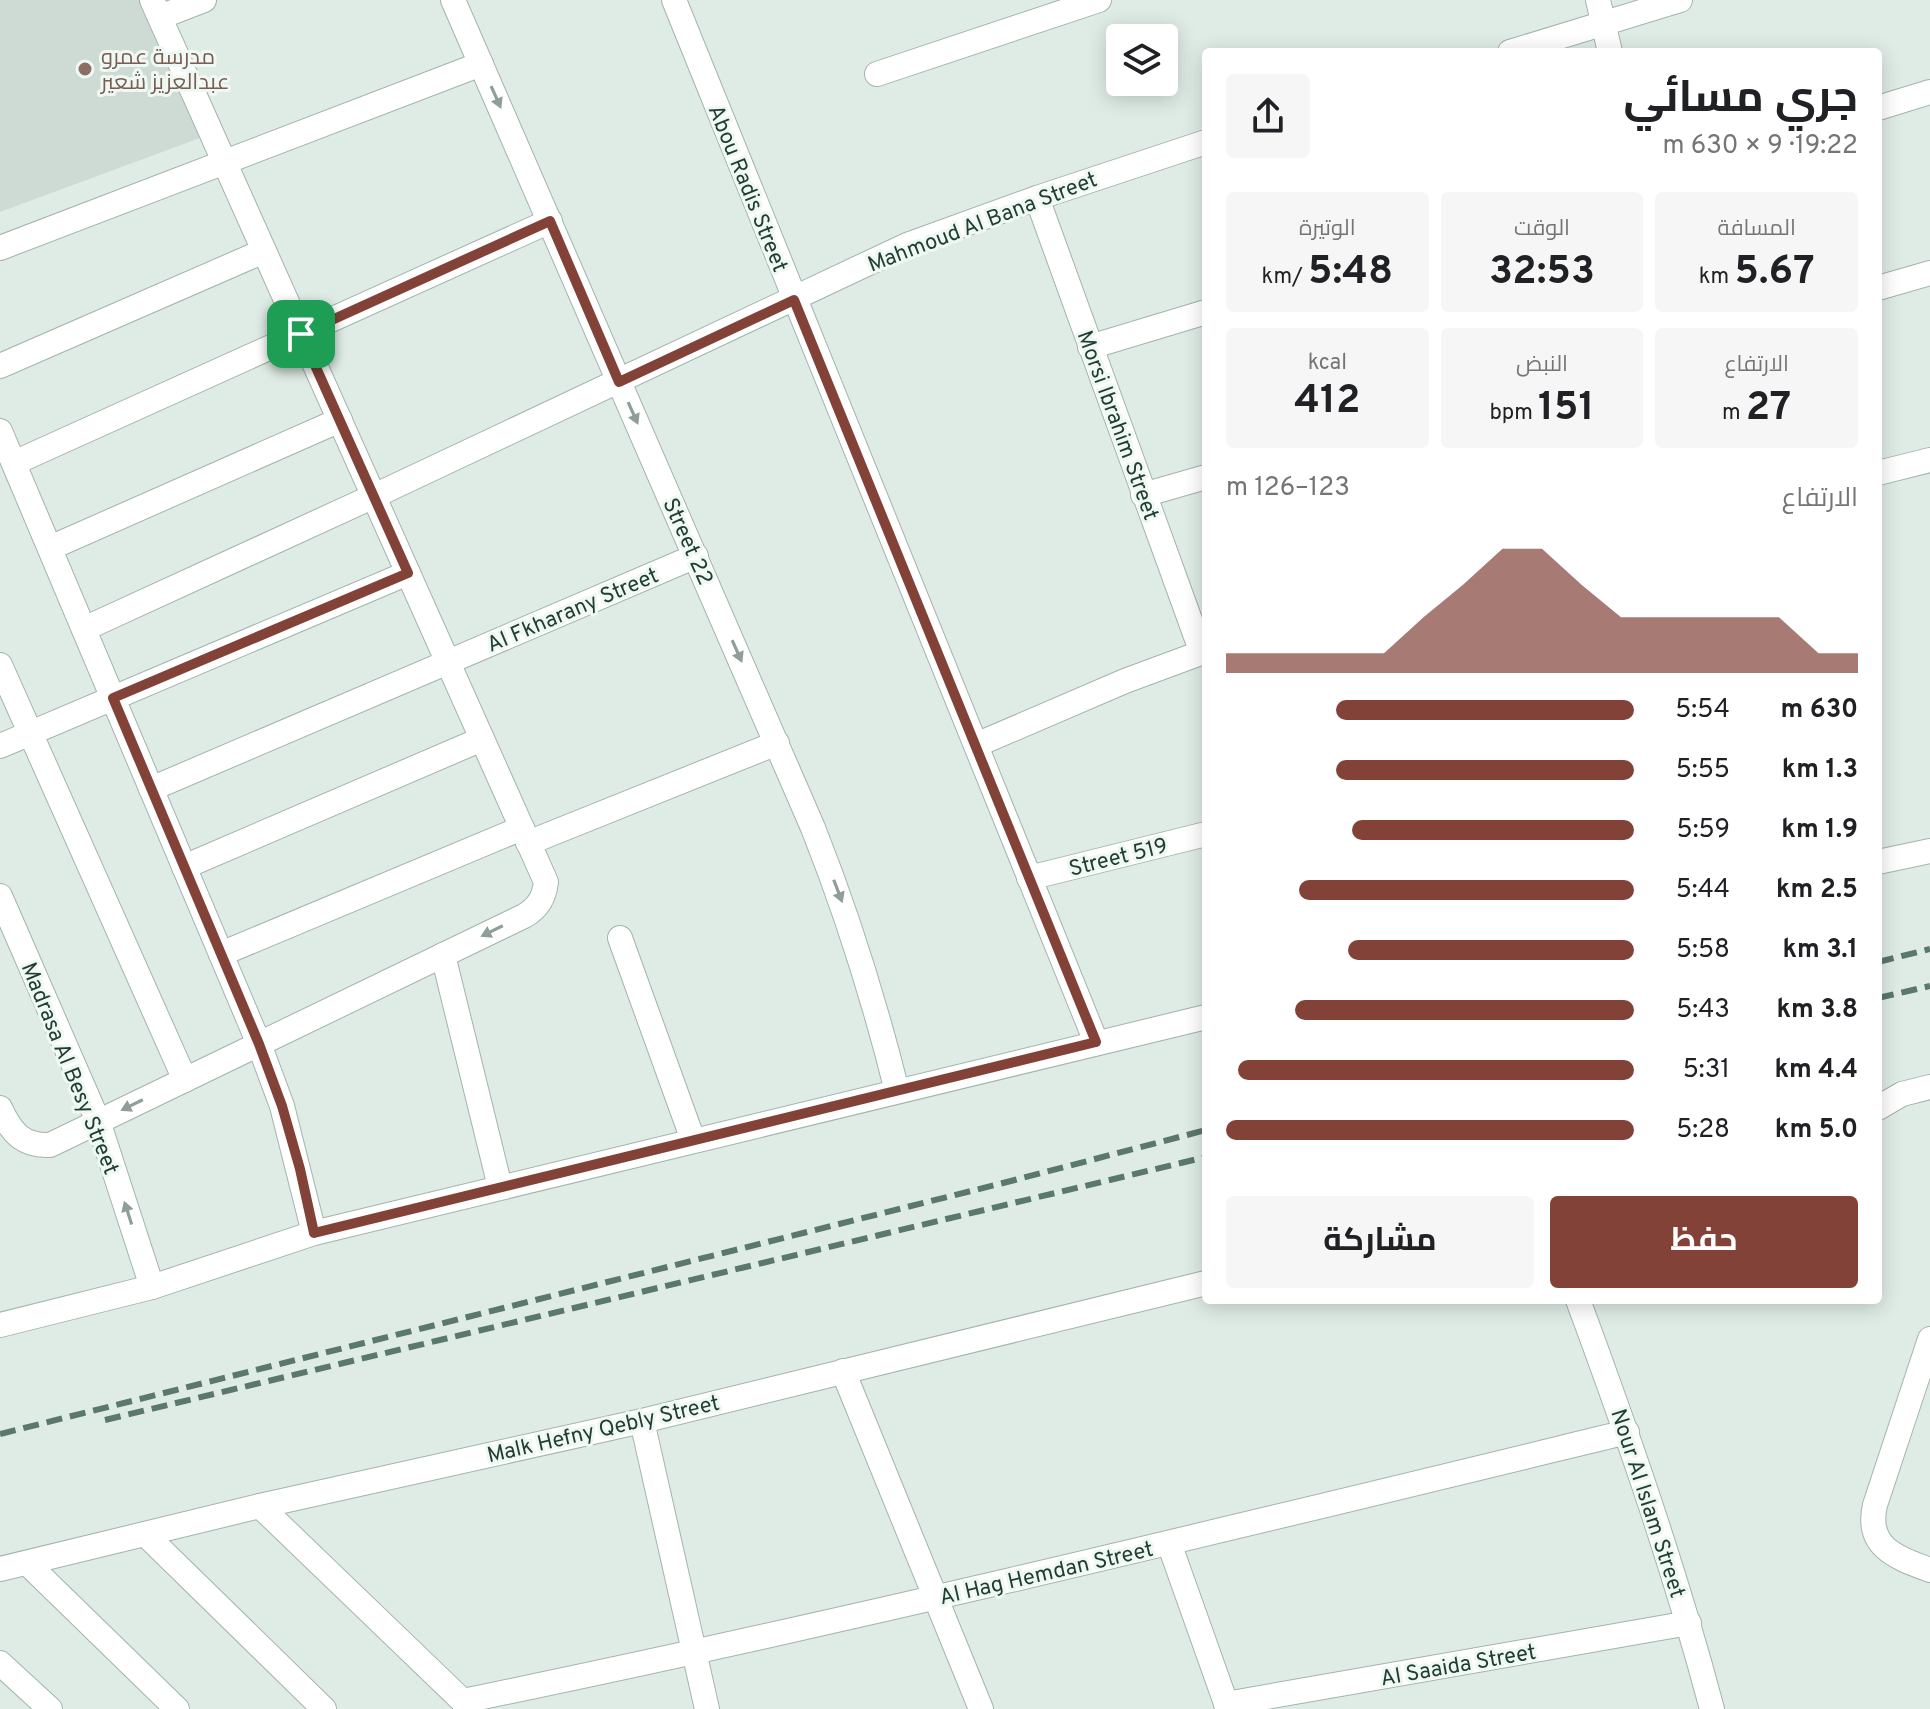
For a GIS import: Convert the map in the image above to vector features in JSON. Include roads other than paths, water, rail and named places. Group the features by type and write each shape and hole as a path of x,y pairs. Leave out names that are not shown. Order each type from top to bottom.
{"street":[{"path":"0,1108 9,1129 21,1139 50,1145 533,911 545,893 546,882 156,9 204,0"},
{"name":"Street 22","path":"453,0 777,743 847,914 875,1002 897,1091"},
{"name":"Abou Radis Street","path":"674,0 1096,1042"},
{"path":"877,74 1099,0"},
{"path":"1598,0 1609,48"},
{"path":"1523,48 1680,0"},
{"path":"0,248 481,64"},
{"path":"1882,107 1930,92"},
{"name":"Mahmoud Al Bana Street","path":"84,629 907,245 1202,143"},
{"name":"Morsi Ibrahim Street","path":"1037,198 1143,495 1202,647"},
{"path":"14,463 550,221"},
{"path":"0,366 264,251"},
{"path":"1882,287 1930,273"},
{"path":"1090,347 1202,313"},
{"path":"50,548 340,420"},
{"path":"0,431 259,1044 282,1106 314,1233"},
{"path":"1882,472 1930,460"},
{"path":"1143,495 1202,478"},
{"name":"Al Fkharany Street","path":"151,789 696,556"},
{"path":"0,746 408,573"},
{"path":"976,745 1113,686 1202,653"},
{"path":"0,665 185,1080"},
{"path":"184,867 482,739"},
{"path":"221,954 525,836 777,743"},
{"name":"Street 519","path":"1029,878 1202,835"},
{"path":"1882,861 1930,851"},
{"name":"Madrasa Al Besy Street","path":"0,896 98,1121 152,1287"},
{"path":"620,938 693,1140"},
{"path":"443,955 500,1187"},
{"path":"0,1325 152,1287 314,1233 1202,1018"},
{"path":"1882,1106 1902,1094 1930,1087"},
{"name":"Malk Hefny Qebly Street","path":"0,1569 260,1506 642,1421 1202,1284"},
{"name":"Nour Al Islam Street","path":"1579,1304 1627,1432 1689,1623 1712,1709"},
{"path":"1930,1339 1875,1505 1873,1522 1875,1534 1889,1552 1930,1570"},
{"path":"843,1371 981,1709"},
{"path":"642,1421 707,1709"},
{"name":"Al Hag Hemdan Street","path":"467,1705 938,1598 1627,1432"},
{"path":"260,1506 467,1705"},
{"path":"145,1534 324,1709"},
{"path":"1169,1543 1227,1707"},
{"path":"27,1563 177,1709"},
{"name":"Al Saaida Street","path":"1227,1707 1689,1623"},
{"path":"0,1663 50,1709"}],"railway":[{"path":"1882,961 1930,949"},
{"path":"1882,997 1930,986"},
{"path":"0,1434 1202,1131"},
{"path":"105,1420 1202,1158"}],"place":[{"name":"مدرسة عمرو عبدالعزيز شعير","path":"85,69"}]}
